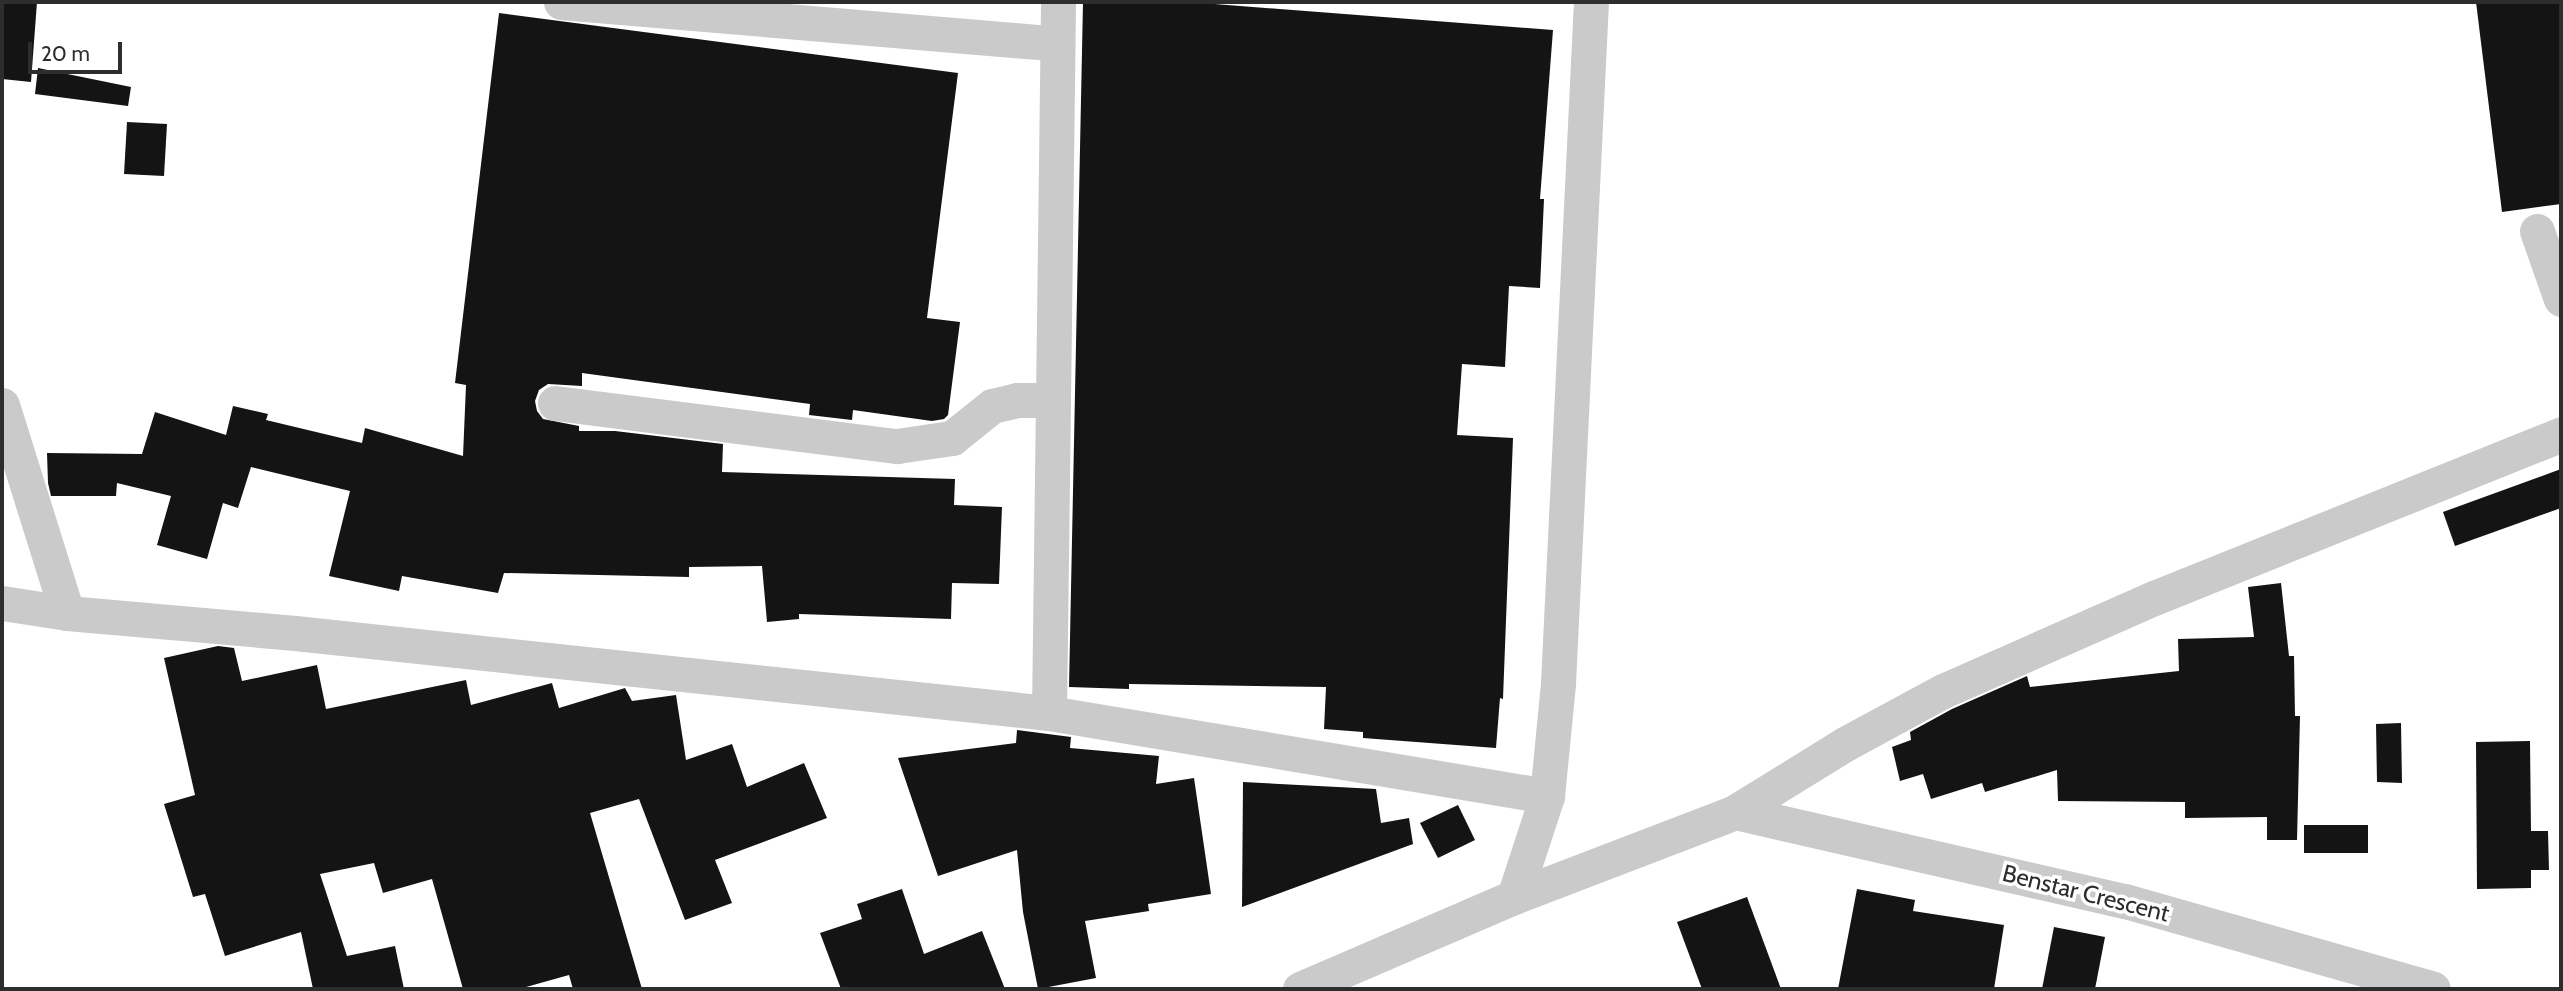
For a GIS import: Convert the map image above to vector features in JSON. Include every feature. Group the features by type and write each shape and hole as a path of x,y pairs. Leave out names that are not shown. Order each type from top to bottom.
{"street":[{"path":"561,2 1057,44"},
{"path":"1049,713 1058,2"},
{"path":"1514,897 1547,796 1558,682 1591,2"},
{"path":"2537,231 2561,299"},
{"path":"555,403 897,446 952,438 992,406 1017,400 1053,400"},
{"path":"2,405 67,613"},
{"path":"1300,989 1514,897 1735,812 1845,744 1943,691 2154,598 2561,434"},
{"path":"2,603 67,613 295,633 1049,713 1547,796"},
{"name":"Benstar Crescent","path":"1735,812 2125,901 2433,989"}],"building":[{"path":"2,2 37,2 31,82 2,79"},
{"path":"1083,2 1189,2 1553,30 1540,199 1544,199 1540,288 1509,286 1505,367 1462,364 1457,435 1513,438 1503,699 1500,698 1496,748 1363,738 1363,732 1324,729 1326,687 1129,684 1129,689 1069,687"},
{"path":"2476,2 2561,2 2561,204 2502,212"},
{"path":"499,13 958,73 927,318 960,322 948,415 944,419 932,421 853,410 852,420 809,415 810,404 582,373 582,386 548,384 539,390 535,401 537,411 543,419 579,426 579,431 615,431 723,444 722,472 955,479 954,505 1002,507 999,584 952,583 951,619 799,614 799,619 767,622 762,566 689,567 689,577 504,573 498,593 402,576 399,591 329,576 350,491 251,467 238,508 223,503 207,559 157,545 171,496 117,483 116,496 51,496 47,453 142,454 155,412 226,435 233,406 268,414 266,420 362,443 365,428 463,456 466,385 455,383"},
{"path":"38,68 131,87 128,106 35,94"},
{"path":"127,122 167,124 164,176 124,174"},
{"path":"2561,469 2561,508 2455,546 2443,512"},
{"path":"2281,583 2289,656 2294,656 2295,716 2300,716 2297,840 2267,840 2267,817 2185,818 2185,802 2058,801 2057,770 1985,792 1982,783 1931,799 1923,774 1900,781 1892,747 1911,740 1910,732 1952,709 2027,676 2030,687 2179,671 2178,639 2254,637 2248,587"},
{"path":"218,646 234,648 242,681 317,665 326,709 466,680 471,705 552,683 559,708 625,688 632,701 676,695 686,760 732,744 747,787 804,763 827,818 715,860 732,903 685,920 639,799 590,813 642,989 573,989 569,975 519,989 463,989 432,879 383,893 374,863 320,874 347,956 395,946 404,989 313,989 301,932 225,956 205,894 193,897 164,804 195,795 164,658"},
{"path":"2401,723 2402,783 2377,782 2376,724"},
{"path":"1017,730 1071,737 1070,748 1159,756 1156,784 1194,778 1211,894 1148,904 1149,911 1085,921 1096,978 1038,989 1023,912 1017,850 938,876 898,758 1016,743"},
{"path":"2530,741 2531,831 2548,831 2549,870 2531,870 2531,888 2477,889 2476,742"},
{"path":"1243,782 1376,789 1381,823 1409,818 1413,844 1242,907"},
{"path":"1458,805 1475,840 1438,858 1420,823"},
{"path":"2304,825 2368,825 2368,853 2304,853"},
{"path":"902,889 924,954 982,931 1005,989 841,989 820,933 862,919 857,904"},
{"path":"1857,889 1915,900 1913,911 2004,925 1994,989 1838,989"},
{"path":"1747,897 1781,989 1702,989 1677,922"},
{"path":"2054,927 2105,937 2095,989 2042,989"}]}
